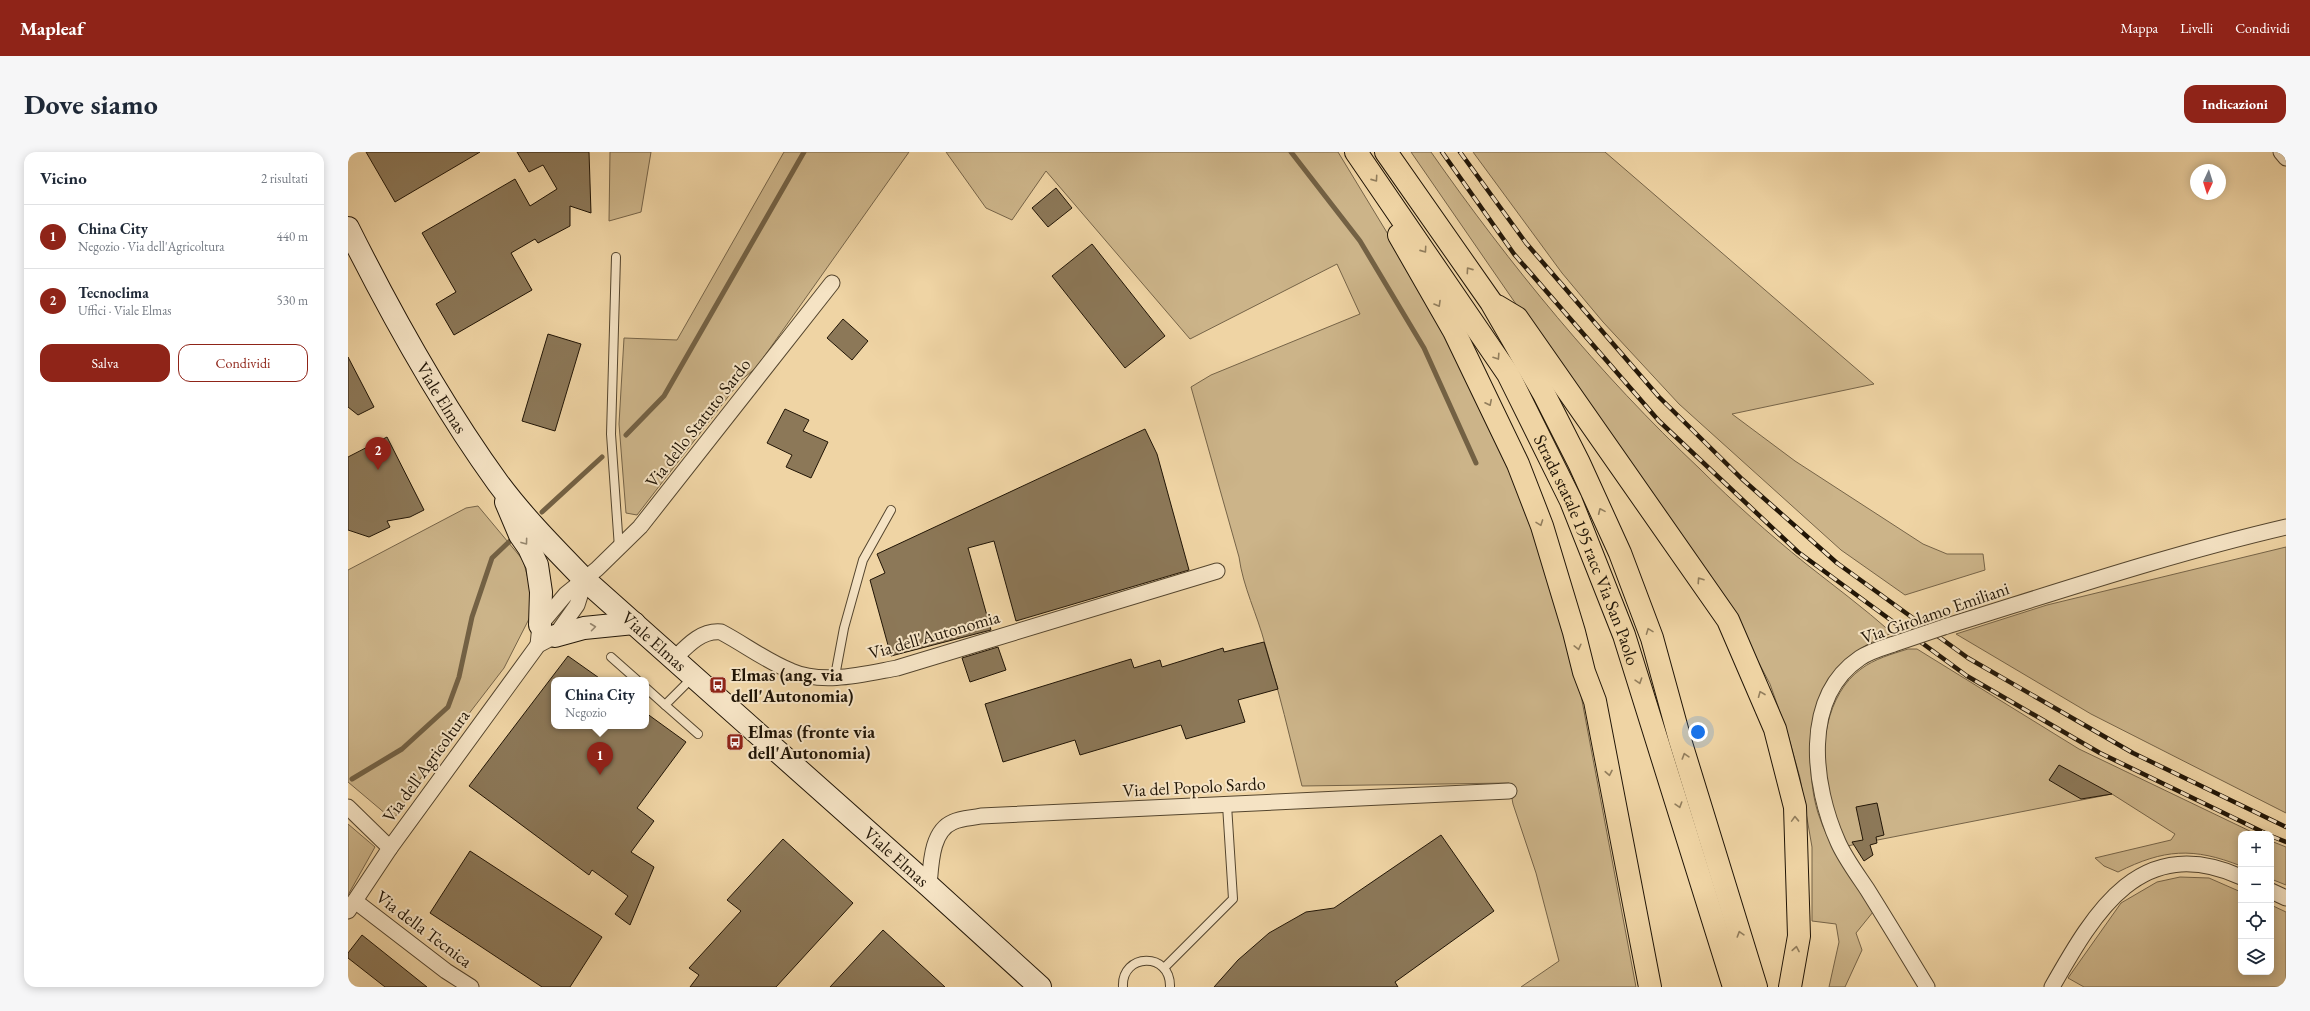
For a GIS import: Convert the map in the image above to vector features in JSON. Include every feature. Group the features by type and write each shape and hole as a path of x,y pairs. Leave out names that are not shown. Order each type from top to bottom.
{"highway":[{"name":"Strada statale 195 racc Via San Paolo","path":"1356,152 1508,374 1571,501 1624,635 1734,987"},
{"name":"Strada statale 195 racc Via San Paolo","path":"1386,152 1491,302 1544,394 1579,463 1620,553 1652,638 1680,740 1753,979"},
{"path":"1394,206 1400,237 1454,331 1490,404 1518,464 1542,526 1574,632 1584,672 1595,701 1650,987"},
{"path":"1491,302 1517,318 1693,569 1728,620 1755,680 1775,729 1795,807 1799,936 1790,987"}],"main road":[{"name":"Viale Elmas","path":"348,228 402,331 450,411 497,481 548,541 585,580 929,886 1040,987"},
{"path":"497,481 520,535 529,548 537,565 541,592 544,635 584,628 634,623"}],"street":[{"path":"2281,152 2286,158"},
{"name":"Via dello Statuto Sardo","path":"585,580 619,549 640,527 832,283"},
{"name":"Via Girolamo Emiliani","path":"1927,987 1839,843 1826,812 1819,783 1817,757 1821,719 1832,690 1850,667 1860,658 1894,644 2151,563 2286,527"},
{"name":"Via dell'Autonomia","path":"674,659 704,634 712,631 721,632 767,660 792,672 812,676 854,677 897,668 1217,571"},
{"name":"Via dell'Agricoltura","path":"351,906 390,848 544,635 566,594 585,580"},
{"name":"Via del Popolo Sardo","path":"929,886 932,854 938,837 945,826 955,821 981,816 1509,791"},
{"path":"348,807 390,848"},
{"path":"2052,987 2108,900 2132,881 2156,868 2188,863 2221,868 2238,876"},
{"path":"2274,892 2286,898"},
{"name":"Via della Tecnica","path":"351,906 471,987"}],"lane":[{"path":"616,257 611,434 619,549"},
{"path":"835,676 844,628 863,560 891,510"},
{"path":"611,657 634,677"},
{"path":"665,705 693,676"},
{"path":"649,691 698,734"},
{"path":"1164,968 1233,899 1227,805"},
{"path":"1123,987 1124,977 1134,964 1150,960 1164,968 1168,974 1170,987"}],"shaded area":[{"path":"610,152 651,152 641,212 609,221"},
{"path":"784,152 909,152 756,368 741,380 637,515 626,513 619,424 624,338 677,340"},
{"path":"946,152 1338,152 1417,282 1475,390 1540,545 1577,674 1636,987 1521,987 1559,961 1536,873 1513,804 1509,783 1302,786 1262,633 1247,590 1191,387 1211,375 1360,314 1337,264 1190,339 1046,171 1012,220 986,208"},
{"path":"1411,152 1431,152 1492,236 1557,317 1591,357 1663,433 1725,494 1765,529 1892,633 1875,640 1858,650 1842,663 1830,677 1823,691 1817,707 1813,725 1811,744 1812,780 1814,798 1818,813 1842,864 1873,912 1856,933 1862,950 1845,987 1829,987 1839,942 1836,924 1812,921 1812,847 1800,778 1788,735 1770,684 1743,633"},
{"path":"1473,152 1605,152 1874,384 1732,414 1795,461 1923,544 1947,554 1983,554 1985,570 1905,595 1841,550 1679,404 1603,322 1562,273"},
{"path":"478,506 523,560 530,586 530,617 504,668 428,767 393,820 348,782 348,570 466,508"},
{"path":"2286,547 2286,813 2091,714 1956,634 2047,605"},
{"path":"1908,649 1917,649 2079,749 2250,831 2238,831 2238,865 2208,856 2193,853 2179,853 2150,859 2118,872 2104,866 2095,858 2171,840 2175,834 2112,794 1847,846 1835,818 1826,789 1824,757 1828,724 1840,693 1849,680 1866,665"},
{"path":"348,824 375,847 348,895"},
{"path":"2274,842 2286,847 2286,885 2274,880"},
{"path":"2180,877 2209,878 2238,891 2238,975 2274,975 2274,906 2286,912 2286,987 2084,987 2068,978 2121,903 2157,882"}],"building":[{"path":"366,152 480,152 395,202"},
{"path":"517,152 589,152 591,213 570,206 570,226 538,243 535,239 511,253 532,290 454,335 436,304 456,292 422,233 515,179 530,206 557,189 543,165 529,172"},
{"path":"1056,188 1072,208 1048,227 1032,208"},
{"path":"1092,244 1165,336 1125,368 1052,276"},
{"path":"843,319 868,341 852,360 827,338"},
{"path":"548,334 581,344 555,431 522,421"},
{"path":"348,357 374,407 358,415 348,407"},
{"path":"785,409 809,420 803,431 828,442 811,478 786,467 792,455 767,443"},
{"path":"1145,429 1157,454 1189,570 1016,621 994,541 968,548 991,630 891,656 870,580 885,573 877,554"},
{"path":"387,437 424,510 410,517 387,521 390,527 369,537 348,530 348,457"},
{"path":"1264,642 1278,689 1238,700 1245,722 1186,739 1181,725 1080,755 1075,740 1003,762 985,704 1131,659 1134,668 1160,660 1162,667 1223,648 1224,652"},
{"path":"998,647 1006,670 970,682 962,658"},
{"path":"568,656 598,677 552,677"},
{"path":"551,678 551,729 649,729 649,715 686,742 637,808 654,821 631,852 654,867 630,925 615,914 628,896 592,870 589,875 469,786"},
{"path":"2059,765 2112,794 2081,799 2049,780"},
{"path":"1877,803 1884,835 1876,837 1877,843 1870,845 1873,855 1864,861 1852,842 1863,840 1856,807"},
{"path":"1441,835 1494,911 1395,982 1398,987 1214,987 1238,960 1269,933 1306,912 1334,908"},
{"path":"783,839 853,903 776,987 690,987 699,975 689,968 741,911 727,900"},
{"path":"470,851 602,937 570,987 542,987 430,913"},
{"path":"883,930 945,987 830,987"},
{"path":"362,935 427,987 385,987 348,958 348,953"}],"waterway":[{"path":"626,435 664,396 804,152"},
{"path":"1291,152 1360,241 1424,348 1476,463"},
{"path":"542,512 602,457"},
{"path":"352,779 402,749 448,707 459,677 472,617 492,558 513,538"}],"railway":[{"path":"1442,152 1514,254 1659,421 1798,552 1967,676 2100,753 2261,831"},
{"path":"1460,152 1526,243 1659,397 1742,479 1837,563 1968,658 2133,753 2286,827"},
{"path":"2274,837 2286,842"}],"place":[{"name":"Tecnoclima","path":"378,470"},
{"name":"Elmas (ang. via dell'Autonomia)","path":"718,685"},
{"name":"Elmas (fronte via dell'Autonomia)","path":"735,742"},
{"name":"China City","path":"600,775"}]}
